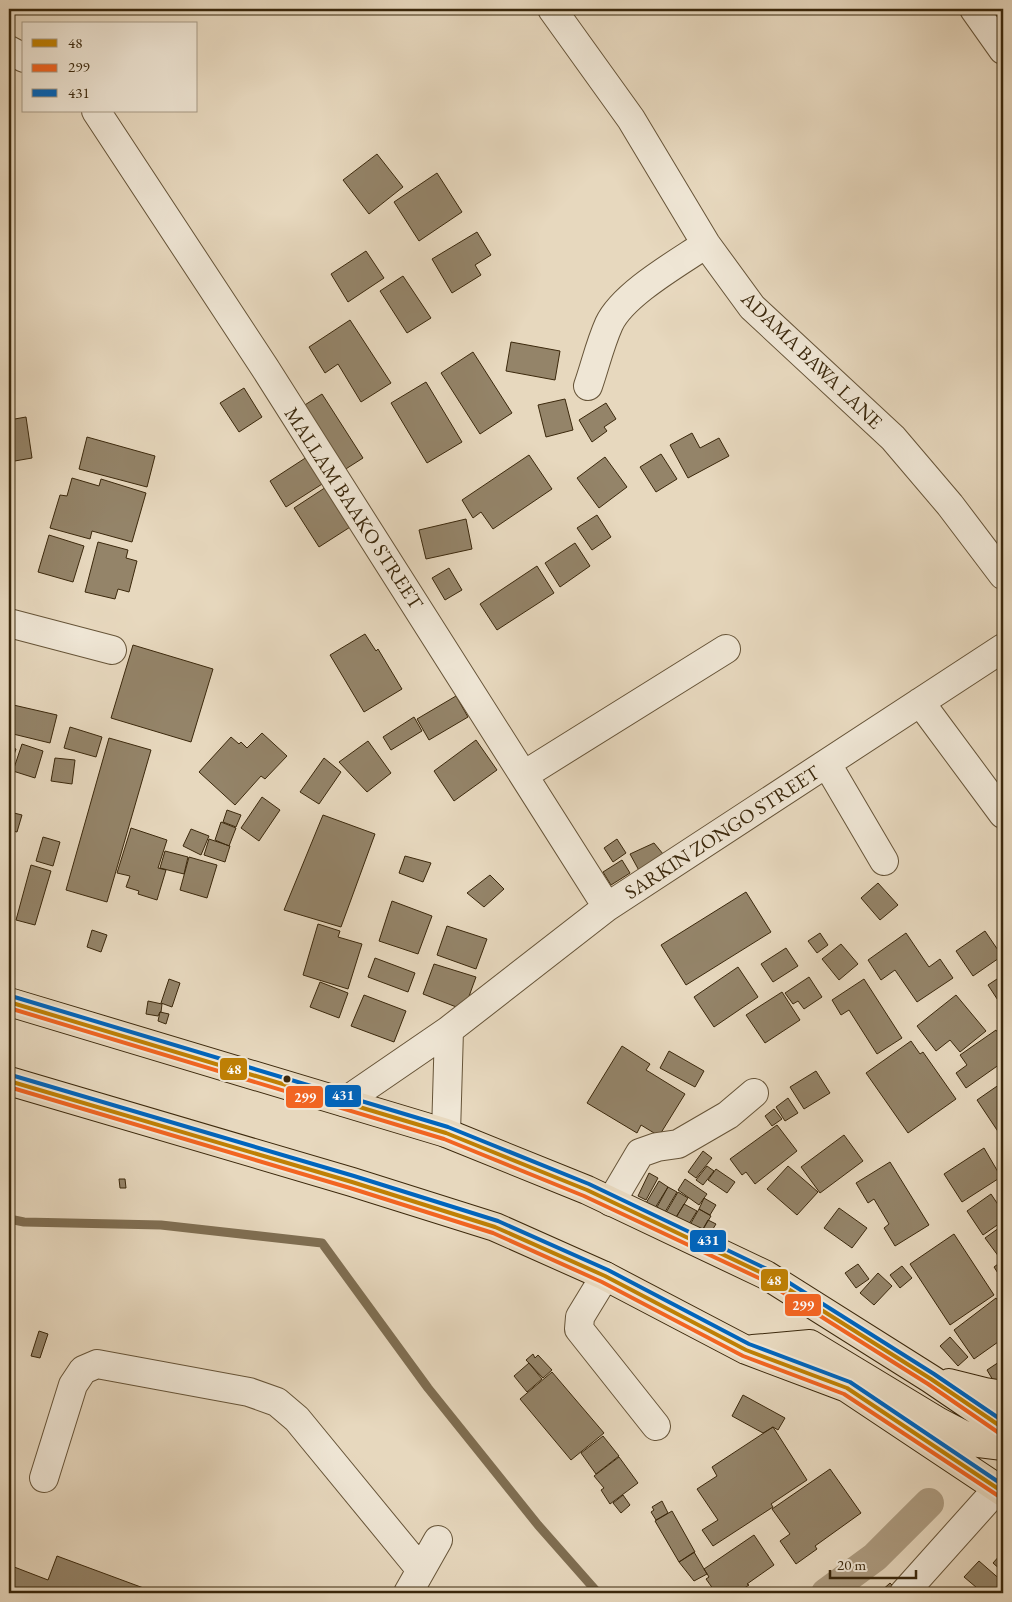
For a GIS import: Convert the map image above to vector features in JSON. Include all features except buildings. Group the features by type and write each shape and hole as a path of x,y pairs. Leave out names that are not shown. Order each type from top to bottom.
{"main road":[{"path":"9,1002 446,1134 588,1190 766,1275 931,1378 1003,1428"},
{"path":"9,1081 352,1182 495,1227 605,1276 746,1350 847,1388 1001,1487"},
{"path":"746,1350 810,1344 947,1426 979,1443 1003,1446"},
{"path":"931,1378 1003,1395"}],"street":[{"name":"ADAMA BAWA LANE","path":"552,9 631,119 706,244 752,307 893,438 950,505 1003,575"},
{"path":"974,9 1003,50"},
{"path":"9,50 22,57"},
{"name":"MALLAM BAAKO STREET","path":"97,112 270,377 608,907"},
{"path":"588,386 609,323 642,287 706,244"},
{"path":"9,623 112,650"},
{"name":"SARKIN ZONGO STREET","path":"344,1102 449,1030 608,907 1003,648"},
{"path":"524,774 726,649"},
{"path":"920,702 1003,814"},
{"path":"827,764 884,861"},
{"path":"446,1134 449,1030"},
{"path":"610,1202 640,1153 658,1147 678,1144 728,1114 754,1093"},
{"path":"605,1276 580,1317 580,1330 656,1426"},
{"path":"44,1478 73,1385 83,1370 97,1364 249,1392 277,1402 298,1419 415,1582 438,1540"},
{"path":"904,1593 1001,1487"}],"waterway":[{"path":"9,1219 24,1222 161,1225 322,1243 428,1388 538,1525 598,1593"},
{"path":"826,1593 875,1557 929,1503"}],"transit line":[{"name":"431","path":"11,996 448,1127 589,1184 769,1270 934,1374 1003,1421"},
{"name":"48","path":"9,1002 446,1133 587,1190 766,1275 931,1379 1003,1428"},
{"name":"299","path":"9,1008 444,1139 584,1196 763,1280 928,1384 999,1433"},
{"name":"431","path":"11,1075 354,1176 498,1221 608,1270 749,1344 850,1382 1003,1485"},
{"name":"48","path":"9,1081 352,1182 495,1227 605,1276 746,1350 847,1388 1003,1492"},
{"name":"299","path":"9,1087 350,1188 493,1233 602,1282 743,1356 844,1394 1000,1497"}]}
